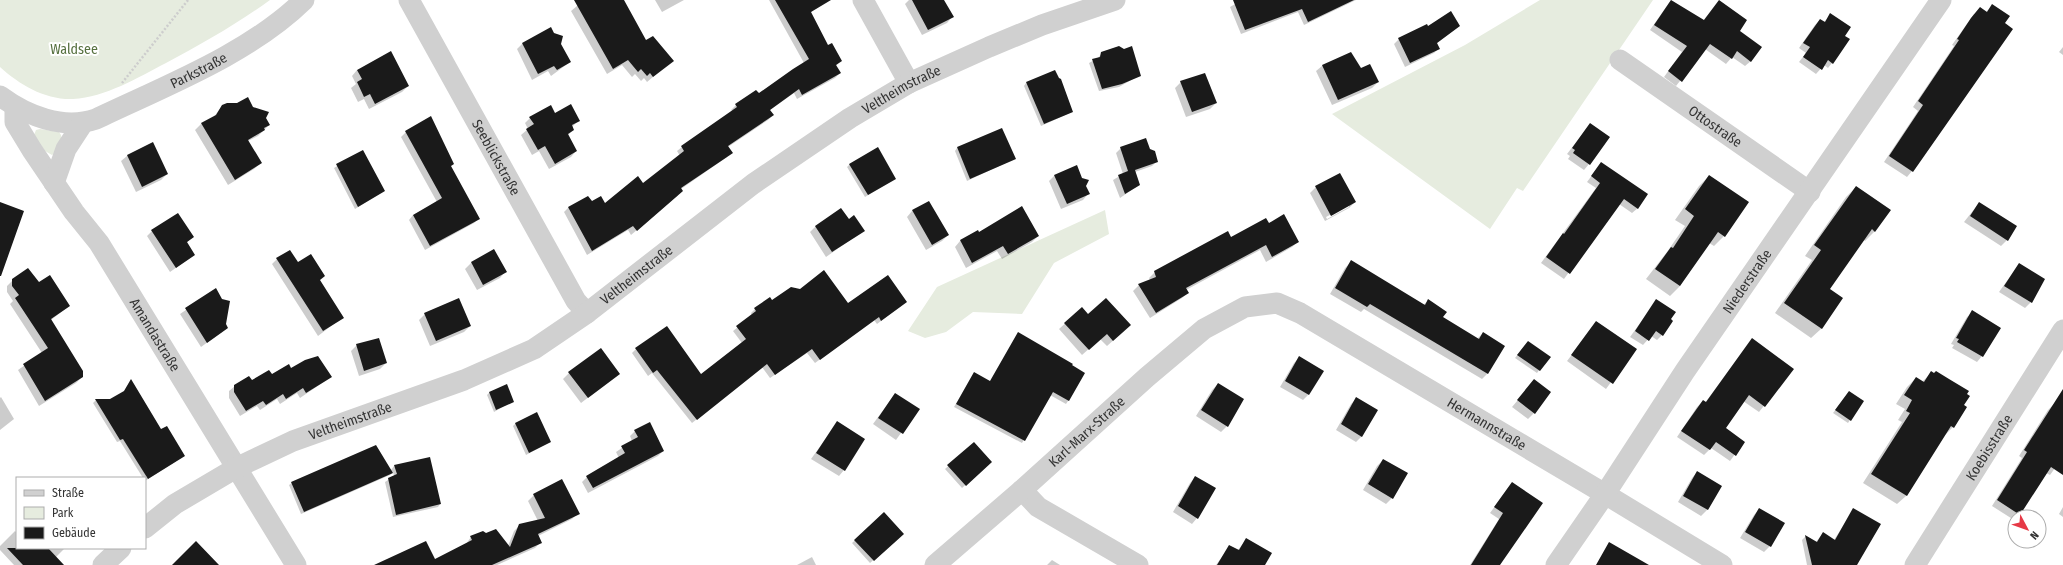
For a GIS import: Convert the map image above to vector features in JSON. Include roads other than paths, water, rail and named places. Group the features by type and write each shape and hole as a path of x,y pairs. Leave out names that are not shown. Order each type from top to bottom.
{"street":[{"name":"Parkstraße","path":"7,102 48,120 82,123 96,119 205,68 285,16 304,0"},
{"name":"Seeblickstraße","path":"409,0 576,301 587,313"},
{"path":"864,0 909,83"},
{"name":"Veltheimstraße","path":"146,527 175,504 236,468 293,441 464,380 534,349 587,313 753,184 850,118 909,83 1035,28 1115,0"},
{"name":"Niederstraße","path":"1556,565 1605,494 1685,371 1942,0"},
{"name":"Ottostraße","path":"1620,60 1810,192"},
{"name":"Amandastraße","path":"7,102 15,122 54,184 98,243 296,565"},
{"path":"54,184 66,149 82,123"},
{"name":"Hermannstraße","path":"1246,307 1277,303 1300,313 1722,565"},
{"name":"Karl-Marx-Straße","path":"935,565 1022,490 1147,377 1198,334 1246,307"},
{"name":"Koebisstraße","path":"1915,565 2063,330"},
{"path":"1022,490 1038,507 1138,565"},
{"path":"103,565 120,549"}],"park label":[{"name":"Waldsee","path":"74,49"}]}
